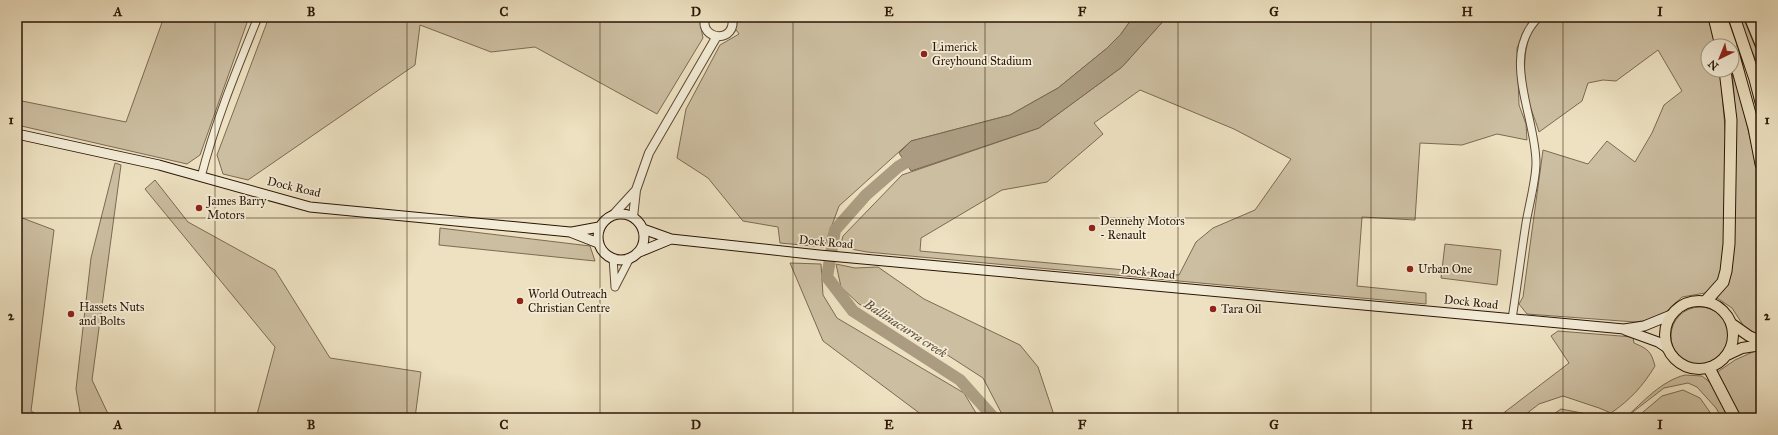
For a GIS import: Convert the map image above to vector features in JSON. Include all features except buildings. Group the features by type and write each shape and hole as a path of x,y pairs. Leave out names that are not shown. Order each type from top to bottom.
{"highway":[{"path":"1714,17 1719,38"},
{"path":"1721,17 1729,38"},
{"path":"1734,17 1751,65 1761,102"},
{"path":"1750,17 1761,44"},
{"path":"1740,76 1754,128 1761,164"},
{"path":"1706,301 1722,282 1726,271 1729,244 1731,120 1726,78"},
{"path":"1709,368 1735,418"}],"main road":[{"name":"Dock Road","path":"17,134 159,166 310,206 570,232 599,227"},
{"path":"614,214 624,214 633,217 643,229 644,242 634,256 621,260 613,258 604,252 598,243 597,235 599,227 605,219 614,214"},
{"name":"Dock Road","path":"643,229 670,239 819,255 1624,329 1644,326 1671,315"},
{"name":"Dock Road","path":"570,232 598,243"},
{"name":"Dock Road","path":"634,256 670,239"},
{"path":"1761,341 1750,336 1732,324 1722,309 1706,301 1696,300 1686,303 1671,315 1666,326 1665,337 1667,348 1676,360 1682,365 1700,369 1709,368 1719,363 1727,355 1742,348 1761,345"},
{"path":"1727,355 1734,340 1732,324"},
{"name":"Dock Road","path":"1624,329 1658,342 1667,348"}],"street":[{"path":"201,177 206,156 231,85 258,17"},
{"path":"705,17 704,24 708,32 708,51"},
{"path":"708,32 717,36 723,36 730,31 733,23 732,17"},
{"path":"1512,319 1536,163 1532,132 1524,99 1521,54 1525,36 1540,17"},
{"path":"633,217 636,190 650,153 717,36"},
{"path":"614,214 636,190"},
{"path":"613,258 615,287 634,256"}],"shaded area":[{"path":"164,17 249,17 200,155 187,164 17,125 17,100 126,122"},
{"path":"269,17 699,17 703,38 657,114 535,47 491,52 420,25 415,65 248,180 223,174 217,155"},
{"path":"727,17 1133,17 1121,34 1106,49 1058,88 1010,115 911,141 839,206 824,247 780,243 778,227 743,221 708,178 677,158 686,109 720,45 739,34"},
{"path":"1133,17 1167,17 1122,67 1039,128 911,171 899,153 911,141 1010,115 1058,88 1106,49 1121,34"},
{"path":"1167,17 1531,17 1517,48 1519,105 1526,124 1527,140 1497,134 1462,145 1420,143 1415,220 1362,217 1357,286 1426,293 1426,304 867,252 840,247 843,236 902,175 1039,128 1122,67","holes":["1140,90 1234,129 1291,159 1255,210 1213,228 1196,242 1179,275 920,251 921,238 1002,190 1047,182 1103,134 1094,123"]},
{"path":"1544,17 1708,17 1714,38 1700,38 1700,78 1721,78 1727,152 1723,264 1719,281 1705,293 1682,297 1666,312 1652,320 1635,322 1527,314 1519,304 1523,297 1543,150 1588,164 1607,141 1635,162 1652,133 1664,105 1682,91 1658,50 1616,81 1603,80 1588,83 1582,101 1539,132 1530,106 1525,81 1525,61 1528,40 1537,23"},
{"path":"1738,17 1743,17 1761,61 1761,79 1759,68"},
{"path":"1733,78 1735,78 1739,91 1758,172 1761,198 1761,336 1745,328 1732,308 1717,298 1729,281 1734,247 1736,119"},
{"path":"115,163 121,165 92,380 110,418 81,418 76,389 91,258"},
{"path":"155,180 188,222 275,270 330,358 421,372 415,418 256,418 275,347 145,189"},
{"path":"17,216 54,230 31,411 43,418 17,418"},
{"path":"440,228 590,246 595,261 439,245"},
{"path":"1445,244 1501,250 1497,285 1441,278"},
{"path":"790,263 821,264 823,295 837,318 964,393 979,418 926,418 823,341"},
{"path":"836,264 855,268 878,267 924,299 1020,345 1038,367 1055,418 1004,418 983,378 932,345 859,304 841,287"},
{"path":"1700,307 1711,309 1721,315 1727,325 1729,336 1727,347 1721,357 1711,363 1700,365 1689,363 1679,357 1673,347 1671,336 1673,325 1679,315 1689,309"},
{"path":"1558,331 1633,337 1634,343 1648,351 1655,366 1636,392 1611,413 1563,396 1539,404 1521,418 1497,418 1569,363 1551,336"},
{"path":"1755,351 1761,352 1761,418 1739,418 1723,383 1716,373 1735,360"},
{"path":"1685,375 1702,376 1712,384 1729,418 1722,418 1716,408 1697,387 1688,383 1664,388 1625,418 1660,387"},
{"path":"1683,390 1700,398 1714,418 1636,418 1662,396"},
{"path":"1561,409 1587,414 1594,418 1548,418"}],"waterway":[{"name":"Ballinacurra creek","path":"918,155 898,167 866,195 835,230 827,277 853,311 960,380 994,418"}],"place":[{"name":"Limerick Greyhound Stadium","path":"924,54"},
{"name":"James Barry Motors","path":"199,208"},
{"name":"Dennehy Motors - Renault","path":"1092,228"},
{"name":"Urban One","path":"1410,269"},
{"name":"World Outreach Christian Centre","path":"520,301"},
{"name":"Tara Oil","path":"1213,309"},
{"name":"Hassets Nuts and Bolts","path":"71,314"}]}
